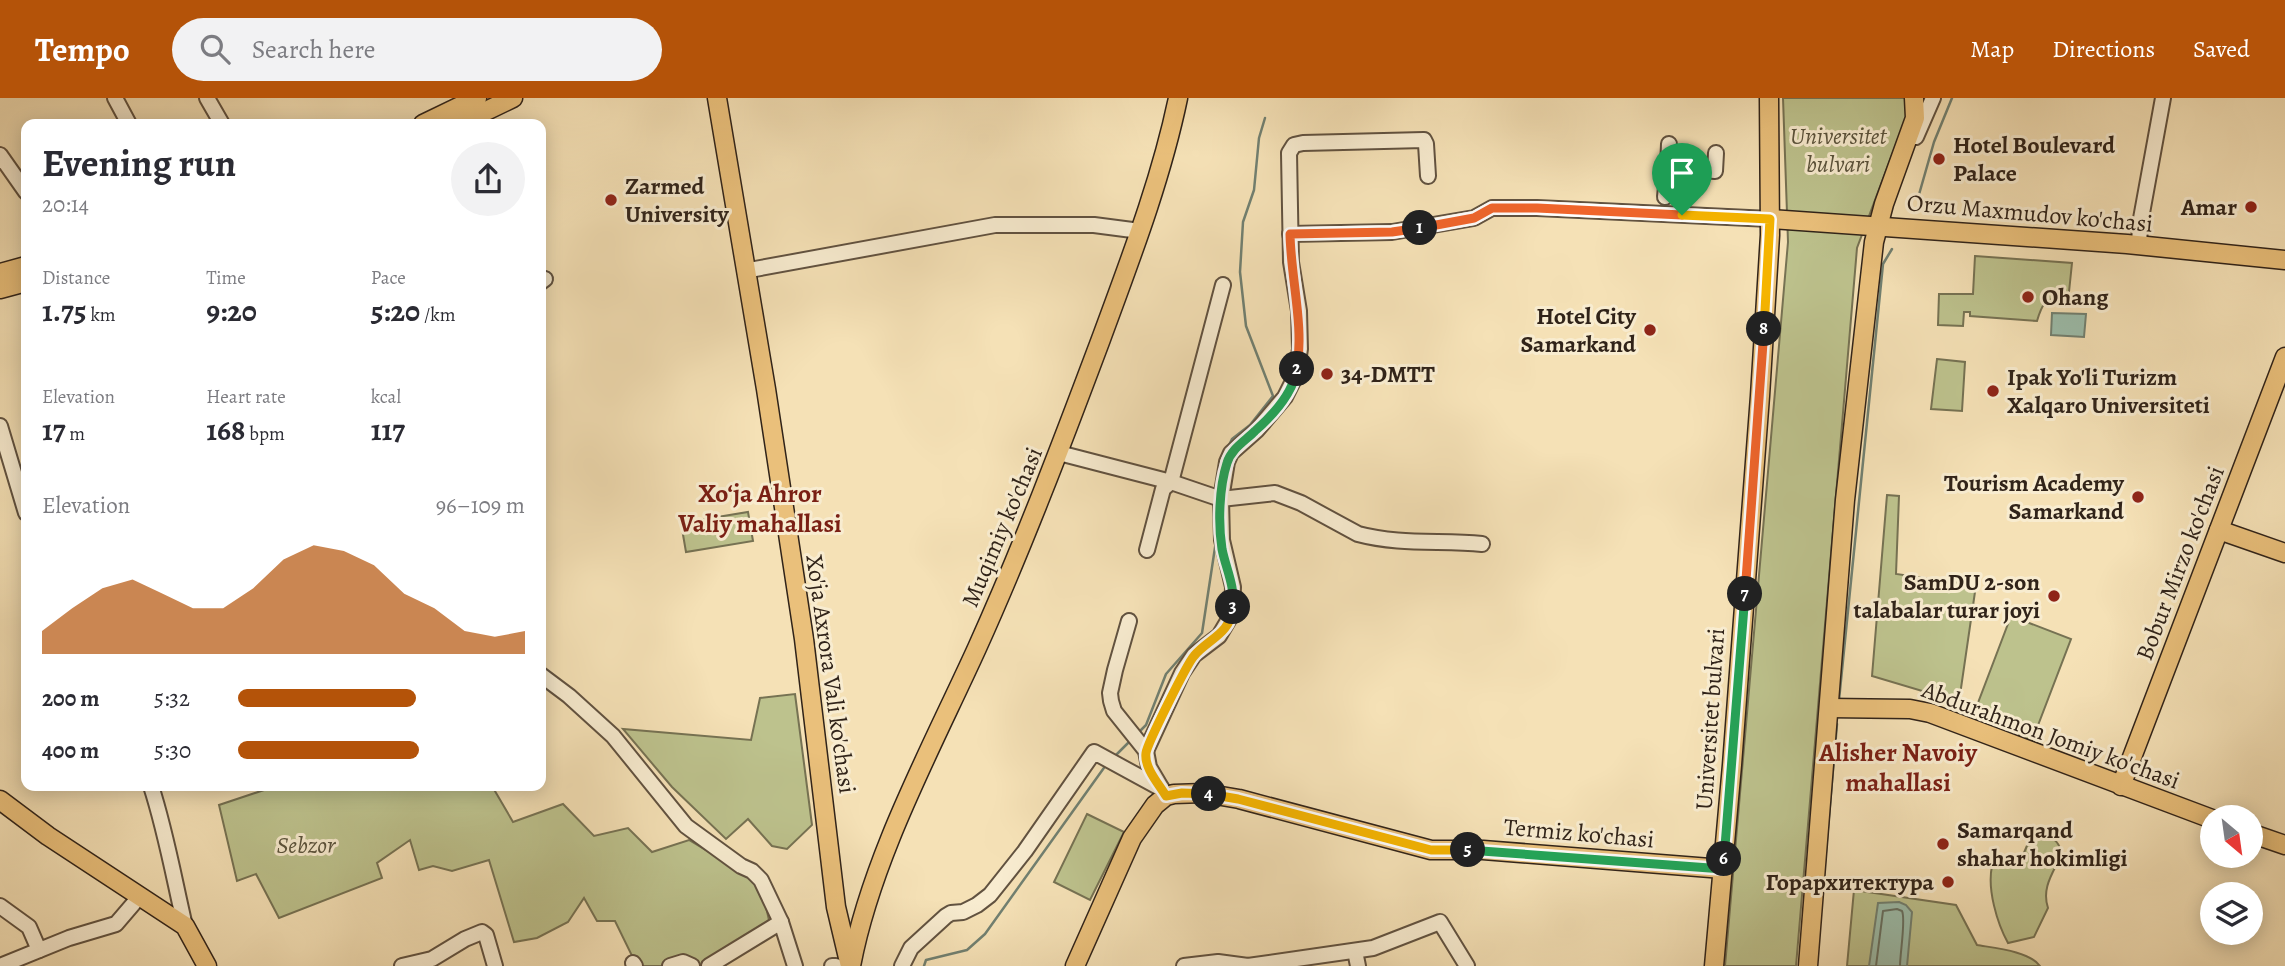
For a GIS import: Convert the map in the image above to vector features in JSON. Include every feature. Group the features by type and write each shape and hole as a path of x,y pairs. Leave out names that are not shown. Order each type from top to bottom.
{"main road":[{"path":"433,119 477,98"},
{"path":"469,119 513,98"},
{"name":"Xo'ja Axrora Vali ko'chasi","path":"717,98 766,389 805,648 836,907 851,966"},
{"name":"Muqimiy ko'chasi","path":"851,966 866,905 902,812 1015,563 1059,453 1140,231 1169,139 1178,98"},
{"path":"1808,966 1845,500 1878,225 1915,118 1914,98"},
{"name":"Universitet bulvari","path":"1714,966 1760,396 1770,219 1767,100"},
{"name":"Orzu Maxmudov ko'chasi","path":"1770,219 1878,225 2285,260"},
{"path":"0,272 21,268"},
{"path":"0,289 21,283"},
{"name":"Bobur Mirzo ko'chasi","path":"2121,786 2285,357"},
{"path":"2219,530 2285,553"},
{"name":"Abdurahmon Jomiy ko'chasi","path":"1829,708 1910,709 1930,713 2200,815"},
{"path":"1074,966 1132,838 1164,793"},
{"name":"Termiz ko'chasi","path":"1164,793 1193,793 1238,799 1431,850 1483,850 1723,869"},
{"path":"0,800 48,836 186,926 207,966"},
{"path":"2263,837 2285,845"}],"street":[{"path":"115,98 126,119"},
{"path":"207,98 219,119"},
{"path":"1900,161 1913,145 1933,98"},
{"path":"2139,246 2140,224 2163,98"},
{"path":"1146,751 1182,673 1194,655 1219,636 1232,614 1233,587 1222,550 1222,499 1227,462 1231,453 1257,430 1285,397 1296,375 1300,336 1291,262 1289,153 1294,145 1343,141 1424,140 1428,176"},
{"path":"1665,197 1670,144"},
{"path":"1668,167 1715,171 1716,153"},
{"path":"0,155 21,185"},
{"path":"1290,234 1392,232 1474,218 1492,208 1770,219"},
{"path":"745,269 995,225 1094,225 1140,231"},
{"path":"1147,550 1163,489 1171,482 1223,285"},
{"path":"0,426 5,463 21,501"},
{"path":"1059,453 1171,482 1222,499 1275,493 1301,503 1367,537 1393,542 1447,541 1482,544"},
{"path":"1129,621 1110,693 1114,711 1146,751 1149,767 1164,793"},
{"path":"546,679 613,736 686,826 761,880 781,922 795,966"},
{"path":"902,966 911,948 946,916 977,905 990,895 1025,851 1094,752 1164,793"},
{"path":"153,791 186,926"},
{"path":"0,966 69,938 117,924 140,896"},
{"path":"0,906 29,927 39,950"},
{"path":"709,966 781,922"},
{"path":"1184,966 1218,962 1248,966 1373,948 1440,922 1466,966"},
{"path":"402,966 432,959 482,932 486,935 495,966"},
{"path":"1355,951 1357,966"},
{"path":"670,966 683,962 692,966"}],"green space":[{"name":"Universitet bulvari","path":"1783,98 1907,98 1907,115 1857,248 1796,966 1725,966 1788,242"},
{"path":"1975,256 2072,263 2069,292 2048,300 2037,321 1970,316 1970,312 1964,312 1963,326 1938,325 1939,294 1973,294"},
{"path":"1937,359 1965,362 1962,411 1931,409"},
{"path":"1887,495 1899,496 1896,574 1976,585 1959,702 1872,676"},
{"path":"748,512 753,541 686,552 681,523"},
{"path":"2011,616 2071,639 2032,741 1973,716"},
{"path":"795,694 812,825 787,849 772,846 748,819 726,839 672,787 623,729 751,740 760,698"},
{"name":"Sebzor","path":"261,791 495,791 513,822 563,804 594,836 628,828 652,852 689,840 754,879 764,898 771,929 709,966 698,966 677,957 661,966 637,966 615,921 597,921 584,898 568,922 537,938 514,942 489,860 452,871 433,866 419,870 410,840 377,863 382,878 279,918 256,874 237,881 219,805"},
{"path":"1087,814 1124,832 1090,900 1054,882"},
{"path":"2040,834 2054,840 2062,853 2047,886 2048,908 2034,937 2008,943 1994,906 1992,866 2008,866 2020,862 2029,841"},
{"path":"1854,890 1956,905 1977,945 2020,954 2040,966 1847,966"}],"water":[{"path":"2052,313 2086,314 2084,337 2051,335"},
{"path":"1899,902 1912,912 1907,966 1869,966 1878,903"}],"waterway":[{"path":"1918,198 1934,142 1952,98"},
{"path":"1227,449 1232,439 1250,425 1273,396 1246,326 1240,272 1243,222 1254,190 1259,138 1265,118"},
{"path":"1839,700 1883,264 1892,249"},
{"path":"1140,731 1146,725 1166,674 1202,633 1216,541"},
{"path":"1823,885 1837,724"},
{"path":"1115,756 1129,742"},
{"path":"924,966 926,960 967,950 985,934 1106,765"}],"place":[{"name":"Hotel Boulevard Palace","path":"1939,159"},
{"name":"Zarmed University","path":"611,200"},
{"name":"Amar","path":"2251,207"},
{"name":"Ohang","path":"2028,297"},
{"name":"Hotel City Samarkand","path":"1650,330"},
{"name":"34-DMTT","path":"1327,374"},
{"name":"Ipak Yo'li Turizm Xalqaro Universiteti","path":"1993,391"},
{"name":"Tourism Academy Samarkand","path":"2138,497"},
{"name":"SamDU 2-son talabalar turar joyi","path":"2054,596"},
{"name":"Samarqand shahar hokimligi","path":"1943,844"},
{"name":"Горархитектура","path":"1948,882"}],"district":[{"name":"Xo‘ja Ahror Valiy mahallasi","path":"760,508"},
{"name":"Alisher Navoiy mahallasi","path":"1898,767"}],"route":[{"path":"1492,208 1682,215 1770,219 1760,396 1723,869 1483,850 1431,850 1238,799 1204,793 1166,796 1149,767 1146,751 1182,673 1194,655 1219,636 1232,614 1233,587 1222,550 1222,499 1227,462 1231,453 1257,430 1285,397 1296,375 1300,349 1290,234 1392,232 1474,218 1492,208"}]}
